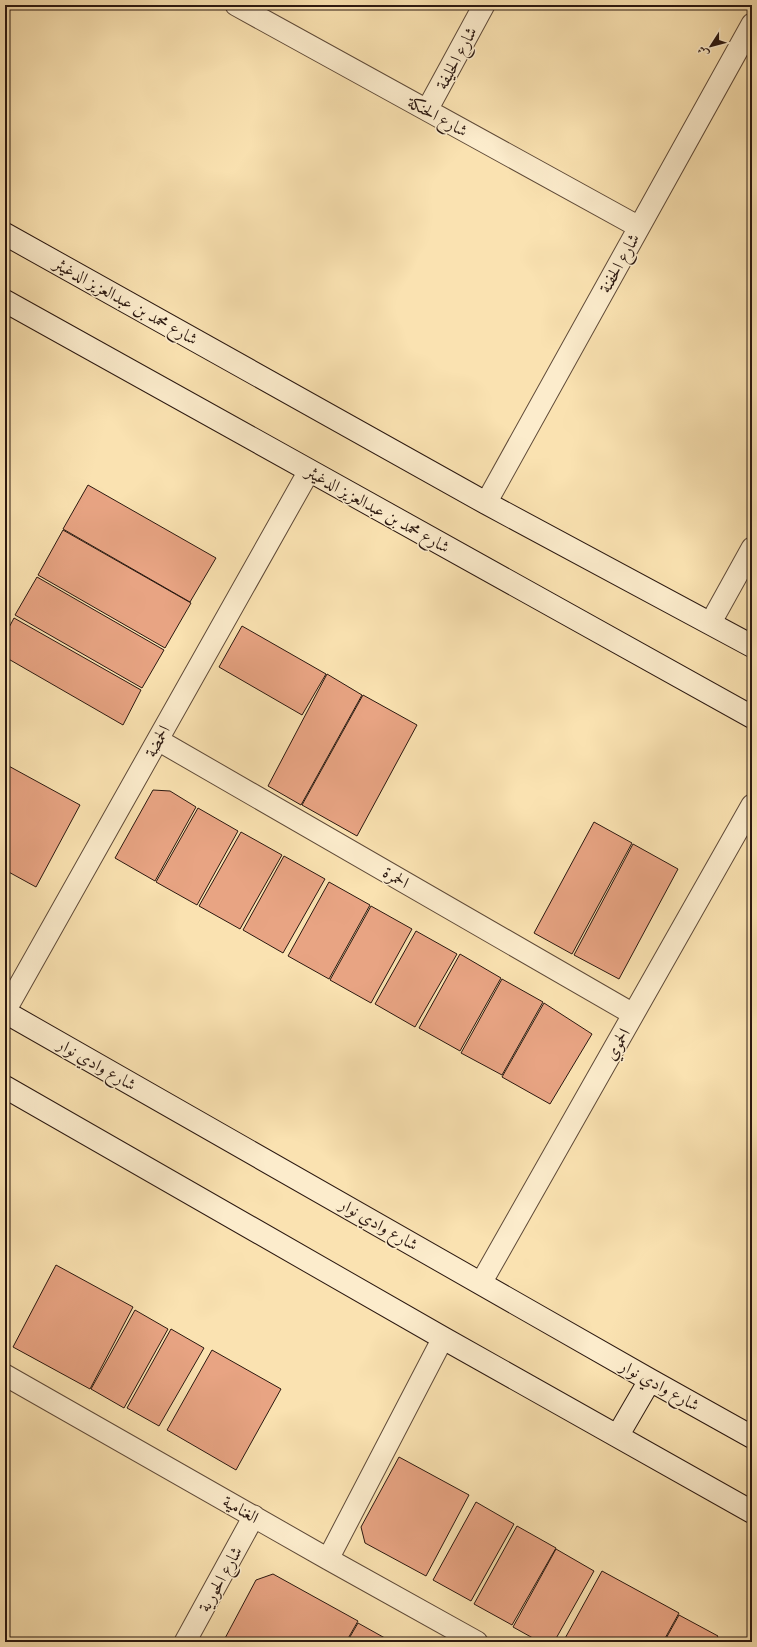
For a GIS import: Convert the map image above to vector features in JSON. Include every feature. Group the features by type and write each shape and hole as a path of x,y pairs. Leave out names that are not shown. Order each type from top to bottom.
{"street":[{"name":"شارع الحنكة","path":"236,5 639,227"},
{"name":"شارع الحليفة","path":"427,110 484,5"},
{"name":"شارع الحفنة","path":"486,503 752,24"},
{"name":"شارع محمد بن عبدالعزيز الدغيثر","path":"5,234 486,503 711,622 752,646"},
{"name":"شارع محمد بن عبدالعزيز الدغيثر","path":"5,301 752,717"},
{"name":"الحمضة","path":"5,1012 309,471"},
{"path":"711,622 752,548"},
{"name":"الحمرة","path":"158,740 633,1014"},
{"name":"الحموي","path":"481,1283 752,804"},
{"name":"شارع وادي نوار","path":"5,1012 650,1380 751,1434"},
{"path":"5,1087 443,1338 618,1435 752,1512"},
{"path":"328,1559 443,1338"},
{"name":"الغنامية","path":"5,1375 477,1642"},
{"path":"618,1435 650,1380"},
{"name":"شارع الحورية","path":"186,1642 254,1516"}],"building":[{"path":"88,485 216,558 190,602 63,529"},
{"path":"63,530 191,603 165,648 38,575"},
{"path":"37,577 164,650 142,688 15,615"},
{"path":"14,618 141,690 123,725 5,657 5,635"},
{"path":"242,626 326,674 302,715 219,667"},
{"path":"327,674 362,695 301,805 268,786"},
{"path":"363,695 417,725 357,836 302,805"},
{"path":"5,764 80,805 36,887 5,870"},
{"path":"153,790 170,791 196,807 155,881 115,858"},
{"path":"198,808 238,831 197,905 156,882"},
{"path":"594,822 632,843 572,954 534,933"},
{"path":"241,832 282,855 240,929 199,906"},
{"path":"633,844 678,869 619,979 574,955"},
{"path":"284,856 325,879 283,953 243,930"},
{"path":"329,882 370,905 329,979 288,956"},
{"path":"371,906 412,929 371,1003 330,980"},
{"path":"416,931 457,954 415,1027 375,1004"},
{"path":"460,954 501,978 460,1051 419,1028"},
{"path":"502,979 543,1002 502,1075 461,1053"},
{"path":"544,1003 592,1034 550,1104 502,1077"},
{"path":"56,1265 133,1307 90,1389 13,1347"},
{"path":"135,1310 168,1329 124,1408 91,1389"},
{"path":"171,1329 204,1348 159,1426 127,1408"},
{"path":"212,1350 281,1389 236,1470 167,1430"},
{"path":"399,1457 469,1495 426,1576 365,1543 361,1527"},
{"path":"476,1502 514,1524 471,1601 433,1580"},
{"path":"517,1526 556,1548 512,1625 474,1604"},
{"path":"556,1549 594,1571 554,1642 540,1642 513,1627"},
{"path":"602,1571 679,1613 663,1642 563,1642"},
{"path":"273,1574 358,1621 346,1642 223,1642 256,1580"},
{"path":"679,1615 718,1636 714,1642 664,1642"},
{"path":"358,1623 392,1642 347,1642"}]}
